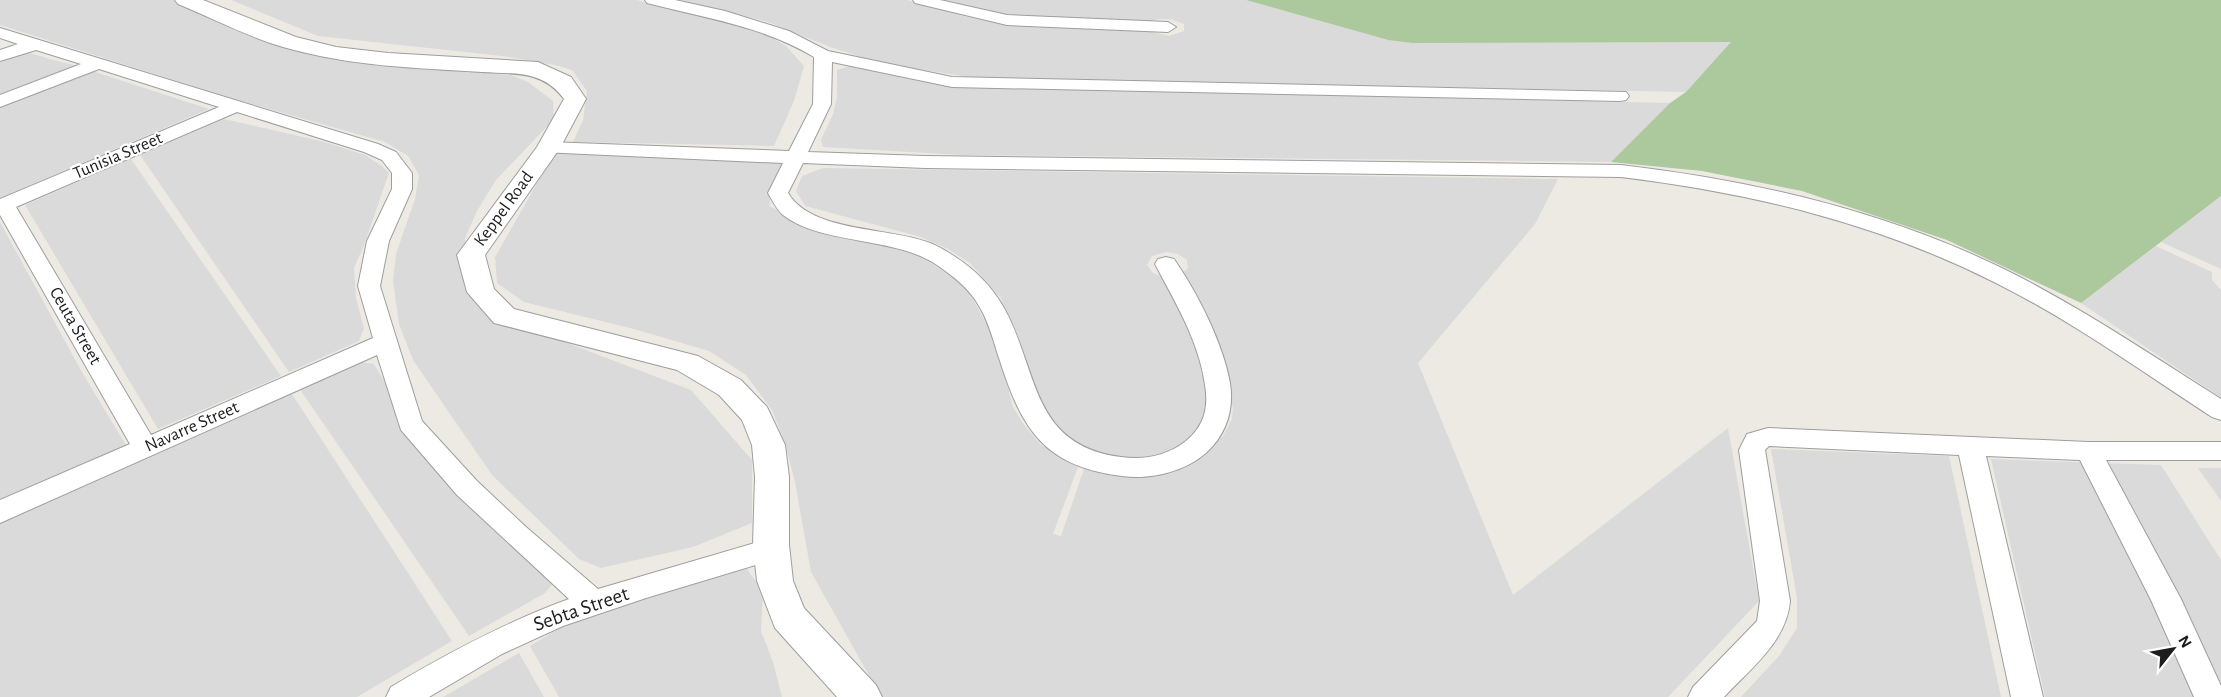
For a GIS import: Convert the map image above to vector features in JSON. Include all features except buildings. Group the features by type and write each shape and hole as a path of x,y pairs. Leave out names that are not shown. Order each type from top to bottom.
{"street":[{"name":"Keppel Road","path":"185,0 289,42 336,53 388,60 538,69 563,82 575,99 548,148 471,255 481,292 504,316 687,363 709,372 742,397 763,428 770,455 773,487 772,549 776,590 788,617 862,697"},
{"path":"653,0 763,26 807,44 824,55 952,82 1620,96"},
{"path":"921,0 1006,20 1168,27"},
{"path":"0,33 370,148 389,156 402,173 402,189 378,240 369,286 410,424 467,488 516,535 594,603"},
{"path":"0,56 35,44"},
{"path":"824,55 822,104 778,193 790,211 822,224 924,248 958,268 980,290 991,306 1032,411 1043,429 1061,447 1079,458 1126,467 1159,466 1188,453 1202,442 1213,428 1219,406 1214,364 1207,345 1166,264"},
{"path":"0,101 99,63"},
{"name":"Tunisia Street","path":"2,205 236,106"},
{"path":"548,148 796,155 925,162 1621,171 1685,177 1796,200 1864,220 1947,251 2004,278 2072,316 2221,411"},
{"name":"Ceuta Street","path":"2,205 146,448"},
{"name":"Navarre Street","path":"0,512 385,342"},
{"path":"1704,697 1769,628 1774,615 1775,601 1752,450 1756,441 1768,437 2088,451 2221,451"},
{"path":"1970,445 2027,697"},
{"path":"2088,451 2166,599 2210,697"},
{"name":"Sebta Street","path":"402,697 461,662 523,630 594,603 772,549"}],"shaded area":[{"path":"0,0 181,0 288,46 398,65 511,75 528,82 553,101 554,119 496,180 477,211 465,238 465,263 496,316 691,390 752,460 752,523 693,547 601,568 579,559 492,475 413,360 399,324 393,281 396,254 415,199 419,175 408,156 385,142 230,98 0,25"},
{"path":"231,0 636,0 755,28 786,46 804,66 794,101 774,146 573,142 583,120 587,91 572,70 502,56 318,36"},
{"path":"679,0 907,0 967,17 1010,25 1149,31 1169,36 1184,31 1184,24 1170,19 1157,19 1149,24 1013,17 931,0 1246,0 1388,40 1412,43 1732,42 1686,92 975,78 880,63 830,47 768,22"},
{"path":"27,52 82,67 0,98 0,62"},
{"path":"850,66 923,82 962,87 1670,103 1611,162 962,155 823,147 821,140 833,114 837,97 837,70"},
{"path":"89,70 209,109 0,198 0,104"},
{"path":"224,119 325,142 365,155 389,173 354,268 356,298 364,328 359,341 289,372 140,155"},
{"path":"555,152 784,161 773,188 769,206 815,228 912,251 965,284 996,342 1013,407 1022,422 1040,444 1078,467 1053,534 1061,536 1084,469 1130,472 1202,452 1223,436 1232,419 1233,408 1218,353 1179,275 1188,268 1187,260 1178,254 1166,252 1152,256 1147,265 1153,273 1165,277 1196,347 1210,414 1192,438 1155,459 1103,458 1067,442 1039,404 1001,298 970,263 948,249 921,237 805,206 796,191 802,176 823,168 1558,179 1535,224 1418,363 1513,595 1728,428 1759,601 1668,697 881,697 811,572 795,482 785,443 772,410 746,375 709,351 634,329 524,302 497,283 495,257"},
{"path":"131,159 281,376 158,429 25,205"},
{"path":"2221,196 2221,269 2161,242"},
{"path":"0,222 83,374 126,445 0,502"},
{"path":"2156,246 2212,272 2212,280 2221,290 2221,398 2081,303"},
{"path":"361,362 374,364 390,391 555,581 545,593 469,636 299,388"},
{"path":"292,394 452,641 357,697 0,697 0,522"},
{"path":"1771,449 1949,456 2001,697 1741,697 1779,656 1797,628 1797,598"},
{"path":"1991,459 2161,465 2221,560 2221,697 2045,697"},
{"path":"2198,468 2221,468 2221,501"},
{"path":"743,563 763,592 761,631 773,662 782,697 559,697 530,646 588,611"},
{"path":"519,653 544,697 443,697"}],"green space":[{"path":"1246,0 2221,0 2221,196 2081,303 1947,240 1802,191 1702,171 1611,162 1670,103 1686,92 1731,42 1412,43 1388,40"}]}
